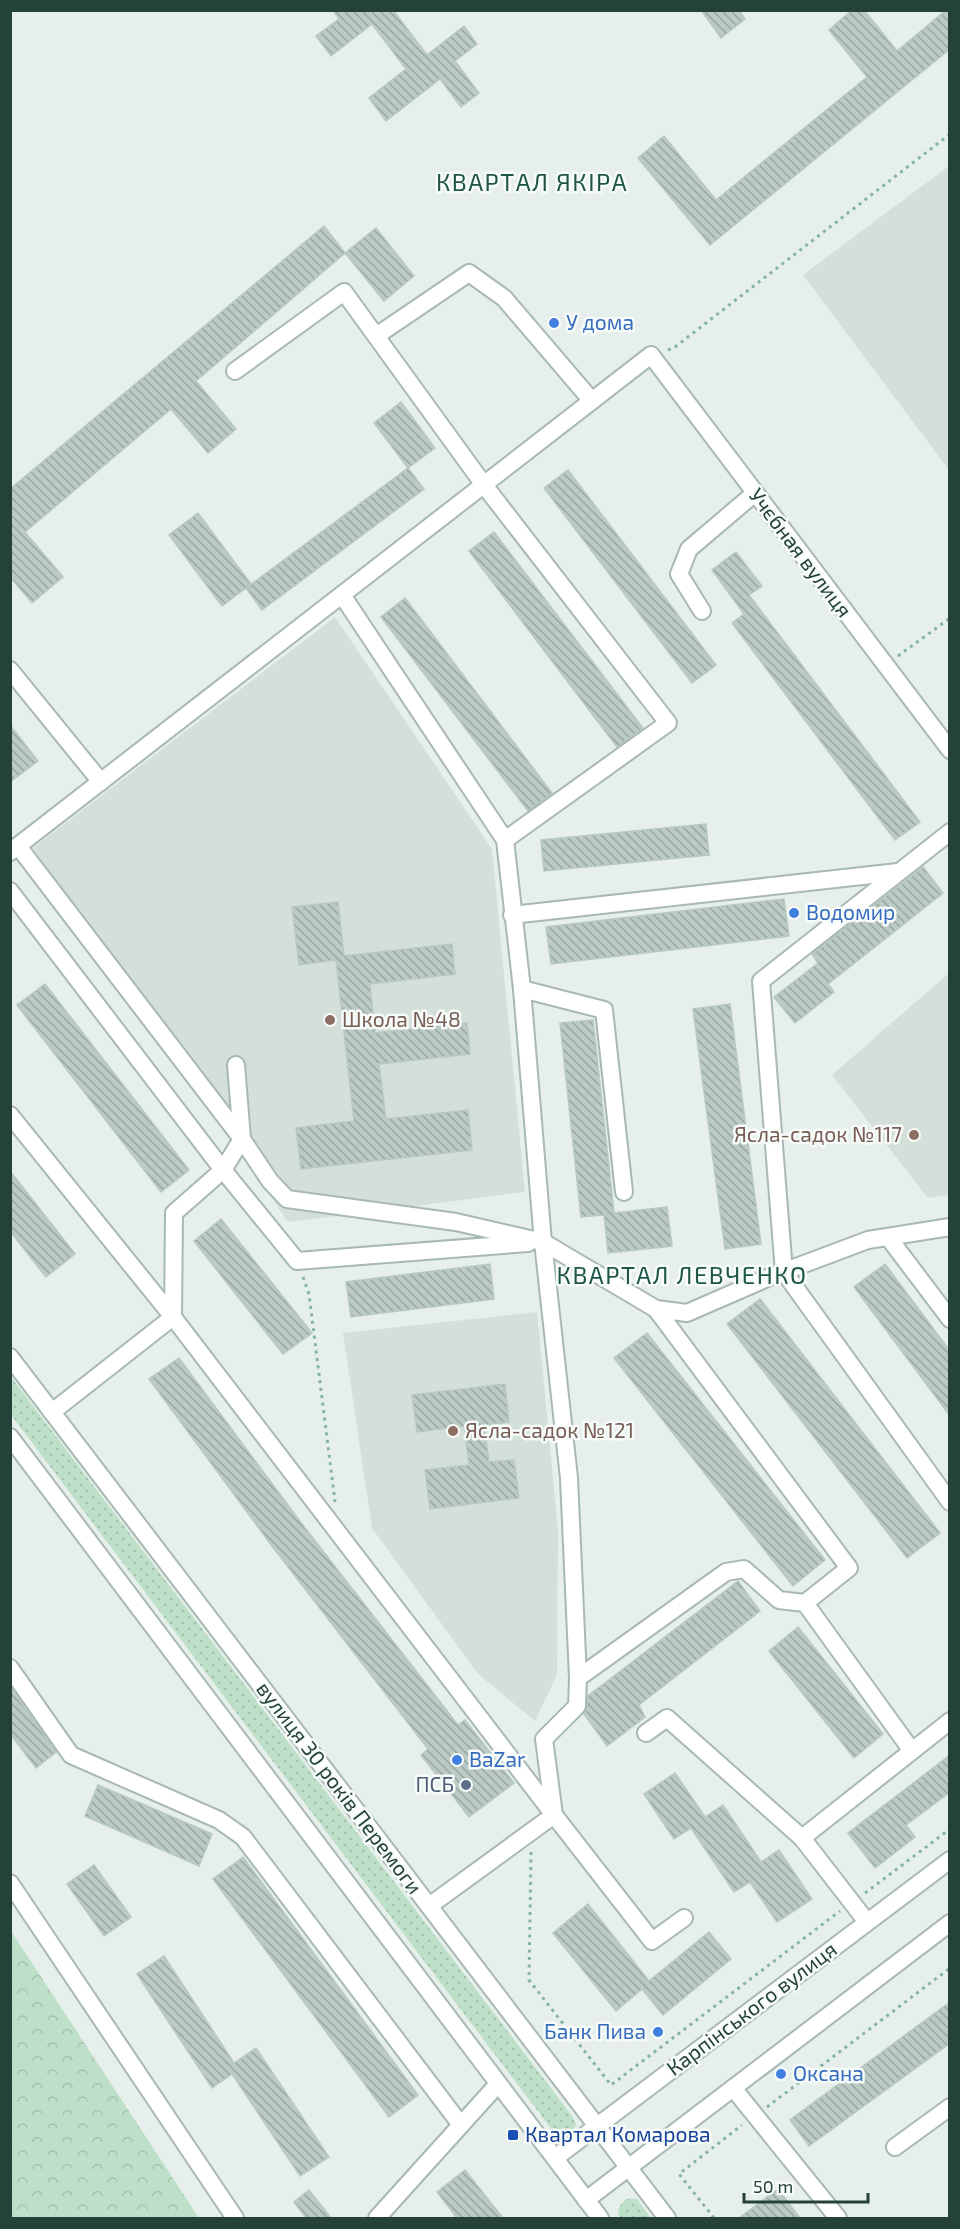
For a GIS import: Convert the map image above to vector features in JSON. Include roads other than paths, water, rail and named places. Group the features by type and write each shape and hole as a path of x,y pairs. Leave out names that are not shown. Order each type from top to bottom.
{"street":[{"path":"376,336 468,273 504,298 592,401 14,849 242,1139 270,1181 287,1199 456,1222 543,1242 656,1309 849,1568 805,1603 779,1600 744,1569 726,1572 578,1678"},
{"path":"235,371 344,292 484,485 668,723 505,840"},
{"name":"Учєбная вулиця","path":"592,401 651,355 950,750"},
{"path":"702,611 679,574 689,549 755,493"},
{"path":"342,595 505,840 522,989 543,1242 569,1478 578,1678 577,1706 544,1738 554,1815"},
{"path":"10,670 101,782"},
{"path":"950,832 761,981 784,1272 950,1502"},
{"path":"512,915 898,872"},
{"path":"10,891 223,1170 297,1261 543,1242"},
{"path":"522,989 604,1010 624,1192"},
{"path":"173,1317 174,1213 223,1170 242,1139 236,1065"},
{"path":"10,1115 173,1317 652,1941 684,1918"},
{"path":"656,1309 687,1313 868,1240 950,1227"},
{"path":"888,1237 950,1319"},
{"path":"52,1413 173,1317"},
{"name":"вулиця 30 років Перемоги","path":"10,1357 667,2218"},
{"path":"10,1437 600,2218"},
{"path":"805,1603 912,1751"},
{"path":"10,1668 71,1755 219,1820 243,1837 461,2125"},
{"path":"646,1733 667,1718 802,1838 867,1922"},
{"path":"802,1838 950,1721"},
{"path":"429,1906 554,1815"},
{"name":"Карпінського вулиця","path":"555,2158 950,1860"},
{"path":"10,1883 235,2218"},
{"path":"586,2200 950,1923"},
{"path":"377,2218 498,2084"},
{"path":"733,2088 838,2218"},
{"path":"895,2147 950,2107"}],"place":[{"name":"У дома","path":"554,323"},
{"name":"Водомир","path":"794,913"},
{"name":"Школа №48","path":"330,1020"},
{"name":"Ясла-садок №117","path":"914,1135"},
{"name":"Ясла-садок №121","path":"453,1431"},
{"name":"BaZar","path":"457,1760"},
{"name":"ПСБ","path":"466,1785"},
{"name":"Банк Пива","path":"658,2032"},
{"name":"Оксана","path":"781,2074"},
{"name":"Квартал Комарова","path":"513,2135"}],"district":[{"name":"КВАРТАЛ ЯКІРА","path":"532,183"},
{"name":"КВАРТАЛ ЛЕВЧЕНКО","path":"682,1276"}]}
